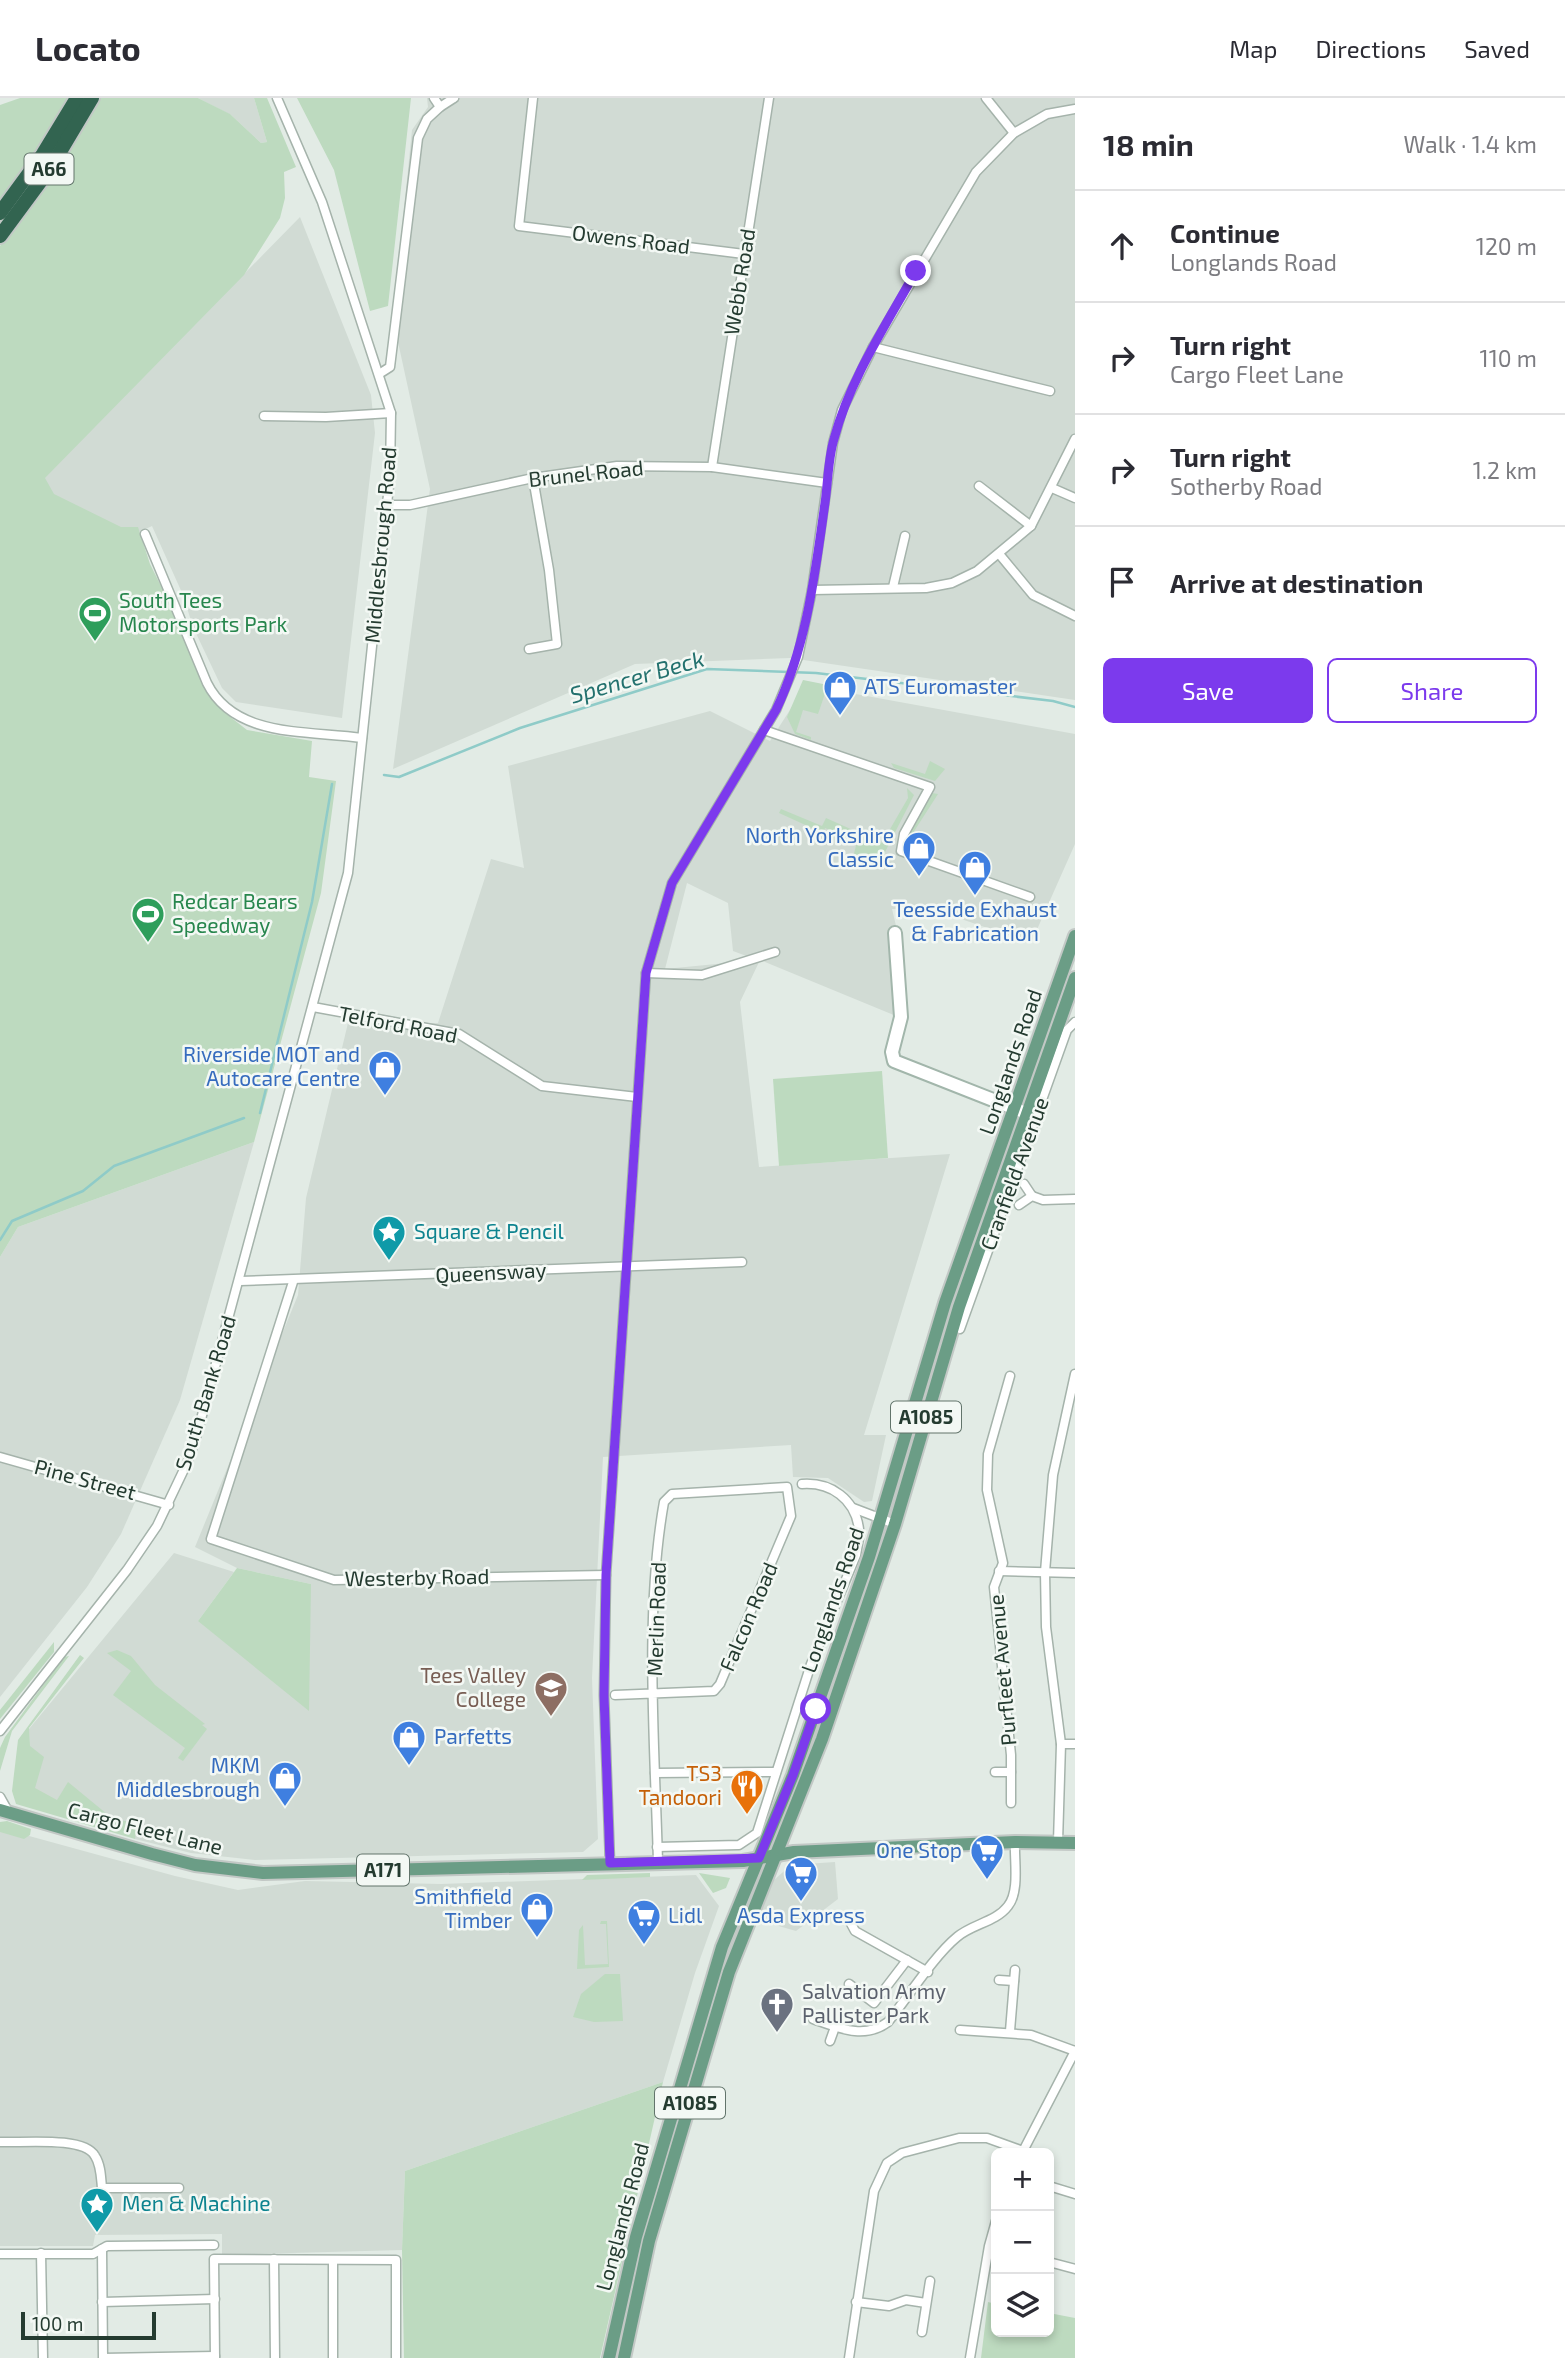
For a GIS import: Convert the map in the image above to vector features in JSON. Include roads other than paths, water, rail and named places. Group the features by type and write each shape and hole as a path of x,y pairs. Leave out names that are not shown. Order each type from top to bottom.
{"highway":[{"name":"A66","path":"0,213 43,154 77,98"},
{"name":"A66","path":"0,236 51,167 92,98"}],"main road":[{"name":"Longlands Road","path":"610,2358 636,2237 722,1947 793,1775 946,1303 1075,936"},
{"name":"Longlands Road","path":"624,2358 649,2241 729,1972 822,1739 895,1524 959,1307 1075,978"},
{"name":"Cargo Fleet Lane","path":"3,1811 163,1857 252,1872 658,1862 1015,1842 1075,1843"}],"street":[{"name":"Middlesbrough Road","path":"277,98 322,202 391,413 387,505 348,873 313,1007"},
{"path":"433,98 440,107"},
{"path":"379,374 390,367 418,138 427,119 454,98"},
{"name":"Owens Road","path":"533,98 519,226 744,254"},
{"name":"Webb Road","path":"712,467 769,98"},
{"path":"986,98 1014,133"},
{"path":"610,1863 604,1695 606,1575 646,973 672,883 764,730 789,682 812,590 833,443 842,410 873,347 952,208 976,172 1014,133 1047,114 1075,109"},
{"path":"873,347 1051,391"},
{"path":"264,416 326,417 391,413"},
{"path":"812,590 926,588 952,583 977,571 1000,555 1031,526 1075,439"},
{"name":"Brunel Road","path":"387,505 410,505 533,478 617,466 712,467 827,483"},
{"path":"529,649 556,644 549,570 533,478"},
{"path":"979,486 1031,526"},
{"path":"1052,488 1075,498"},
{"path":"145,534 207,682 221,704 239,717 261,727 362,738"},
{"path":"893,587 905,536"},
{"path":"1000,555 1033,595 1075,616"},
{"path":"764,730 930,787 904,834 901,851 1030,897"},
{"path":"895,933 901,1017 892,1052 894,1061 1028,1114"},
{"path":"646,973 702,975 775,952"},
{"name":"Telford Road","path":"313,1007 459,1034 542,1086 638,1097"},
{"name":"South Bank Road","path":"0,1731 127,1570 169,1505 194,1443 313,1007"},
{"name":"Cranfield Avenue","path":"960,1329 1067,1030 1075,1023"},
{"path":"1024,1184 1032,1196 1043,1200 1075,1199"},
{"path":"1019,1205 1032,1196"},
{"name":"Queensway","path":"240,1281 293,1282 742,1262"},
{"name":"Westerby Road","path":"293,1282 211,1539 334,1580 606,1575"},
{"path":"1058,1842 1061,1744 1046,1627 1045,1572 1053,1475 1075,1374"},
{"name":"Purfleet Avenue","path":"1010,1376 988,1454 987,1490 1003,1563 995,1587 1011,1772 1011,1803"},
{"name":"Pine Street","path":"0,1457 169,1505"},
{"path":"802,1484 827,1485 852,1508 895,1524"},
{"name":"Falcon Road","path":"615,1695 714,1691 720,1684 791,1516 787,1487"},
{"name":"Merlin Road","path":"658,1862 654,1693 657,1585 666,1497 787,1487"},
{"path":"657,1847 739,1844 757,1833 811,1664 856,1555 859,1533 852,1508"},
{"path":"999,1571 1075,1573"},
{"path":"1061,1744 1075,1744"},
{"path":"655,1773 776,1772"},
{"path":"995,1772 1011,1772"},
{"path":"0,1797 3,1811"},
{"path":"813,2019 863,2033 888,2022 954,1939 1010,1905 1014,1886 1015,1842"},
{"path":"848,1919 855,1931 928,1972"},
{"path":"849,1984 874,2003 907,1960"},
{"path":"1010,2031 1015,1970"},
{"path":"999,1980 1014,1981"},
{"path":"830,2041 835,2026"},
{"path":"960,2031 1010,2031 1045,2039 1075,2051 1025,2148"},
{"path":"849,2358 874,2191 880,2174 892,2158 923,2146 968,2138 991,2139 1013,2148"},
{"path":"0,2142 76,2143 88,2148 95,2155 102,2188 179,2188"},
{"path":"1054,2188 1075,2194"},
{"path":"0,2254 93,2254 107,2246 214,2245"},
{"path":"102,2249 103,2358 215,2357 214,2259 396,2260 396,2358"},
{"path":"970,2358 991,2252"},
{"path":"41,2253 43,2358"},
{"path":"274,2259 275,2358"},
{"path":"333,2261 333,2358"},
{"path":"1054,2263 1075,2269"},
{"path":"922,2332 930,2281"},
{"path":"103,2302 215,2300"},
{"path":"856,2302 889,2306 906,2301 926,2302"}],"waterway":[{"name":"Spencer Beck","path":"384,775 399,777 520,728 707,669 816,673 1053,701 1075,707"},
{"name":"Spencer Beck","path":"260,1113 312,902 332,784"},
{"path":"0,1240 12,1221 83,1191 114,1166 244,1118"}],"place":[{"name":"South Tees Motorsports Park","path":"95,643"},
{"name":"ATS Euromaster","path":"840,717"},
{"name":"North Yorkshire Classic","path":"919,878"},
{"name":"Teesside Exhaust & Fabrication","path":"975,897"},
{"name":"Redcar Bears Speedway","path":"148,944"},
{"name":"Riverside MOT and Autocare Centre","path":"385,1097"},
{"name":"Square & Pencil","path":"389,1262"},
{"name":"Tees Valley College","path":"551,1718"},
{"name":"Parfetts","path":"409,1767"},
{"name":"MKM Middlesbrough","path":"285,1808"},
{"name":"TS3 Tandoori","path":"747,1816"},
{"name":"One Stop","path":"987,1881"},
{"name":"Asda Express","path":"801,1903"},
{"name":"Smithfield Timber","path":"537,1939"},
{"name":"Lidl","path":"644,1946"},
{"name":"Salvation Army Pallister Park","path":"777,2034"},
{"name":"Men & Machine","path":"97,2234"}]}
